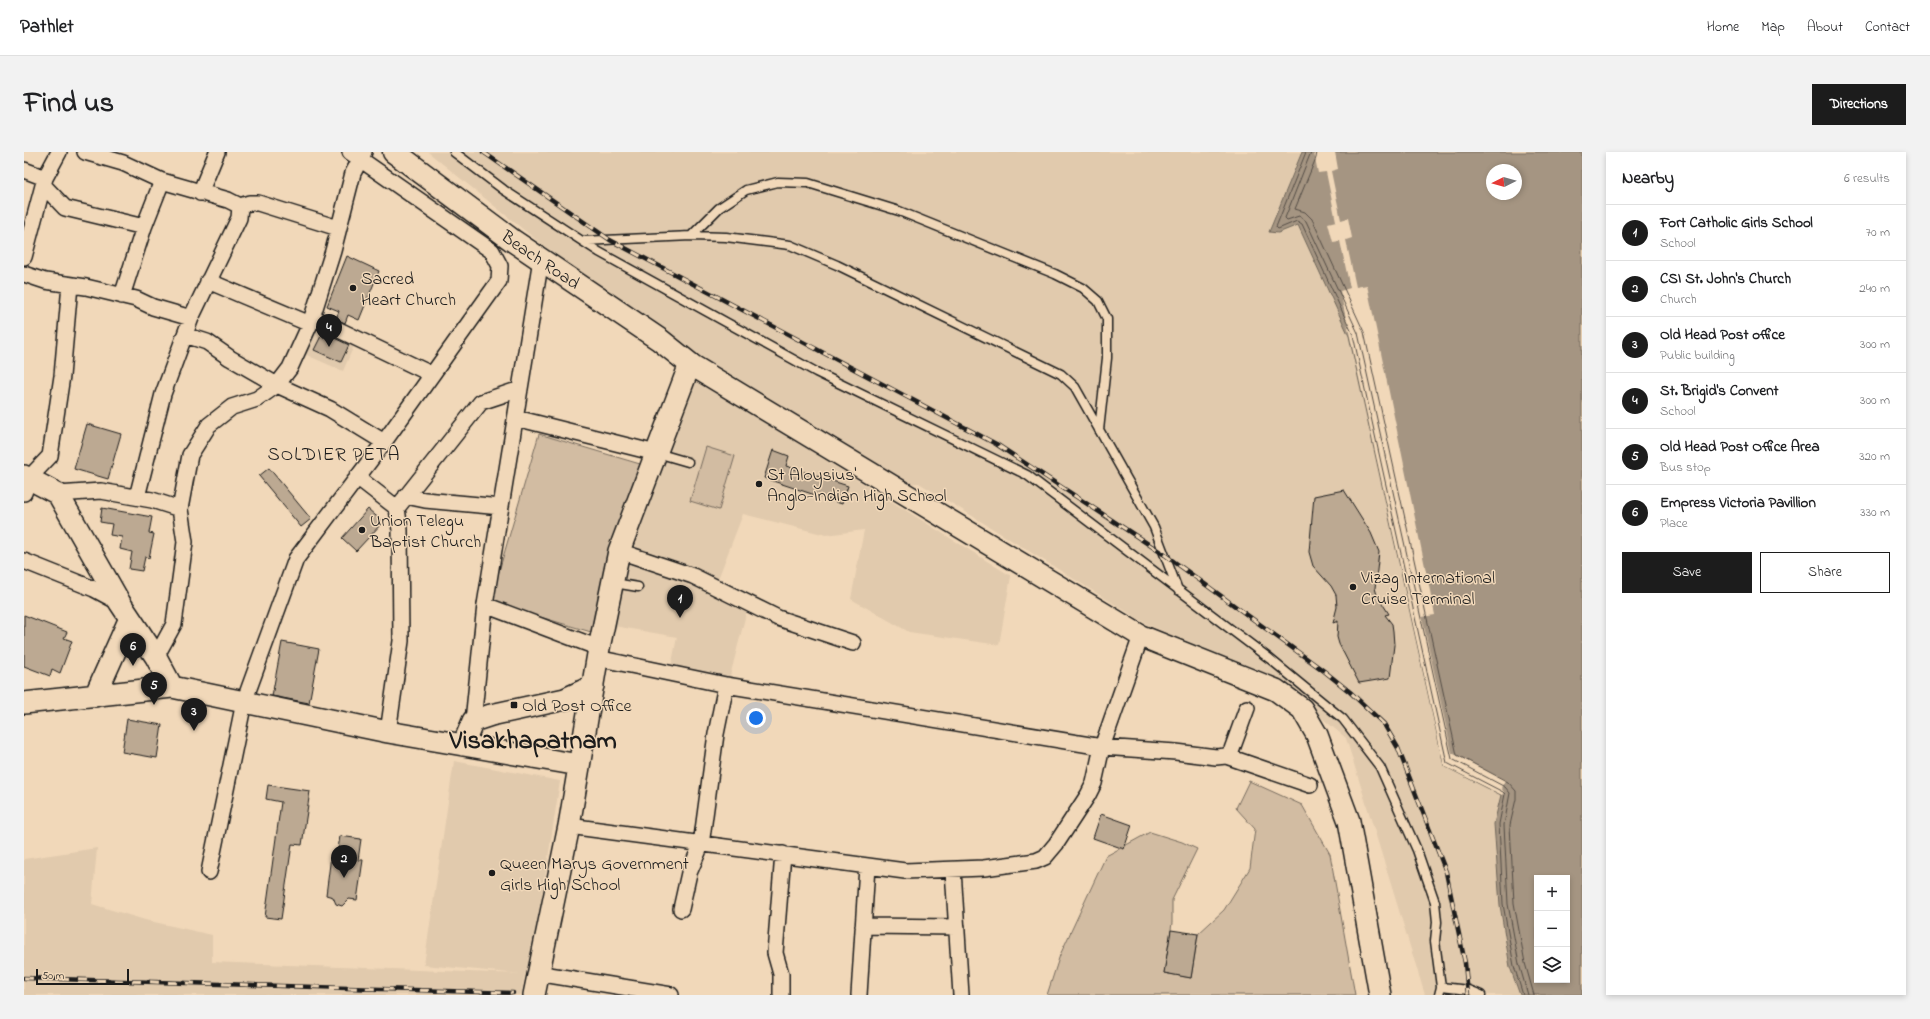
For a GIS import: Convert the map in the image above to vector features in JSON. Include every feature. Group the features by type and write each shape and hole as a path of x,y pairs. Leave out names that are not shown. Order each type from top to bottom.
{"main road":[{"name":"Beach Road","path":"394,152 512,240 660,340 690,364"},
{"path":"534,995 569,826 598,653 619,551 690,364 1142,636 1276,690 1302,709 1317,735 1349,821 1380,995"},
{"path":"26,483 58,494 125,611 156,657 172,688"},
{"path":"95,696 125,611"},
{"path":"463,745 473,721 491,715 565,700 592,686"},
{"path":"24,703 172,688 388,732 579,765"}],"street":[{"path":"24,257 44,182 59,152"},
{"path":"85,152 123,163 162,181 228,200 240,206 249,203 258,203 338,228"},
{"path":"200,193 217,152"},
{"path":"156,657 174,624 185,542 180,509 190,455 209,425 232,407 257,399 277,384 290,368 311,320 358,154 492,252 500,266 499,281 431,374 384,442 296,560 244,702 209,872"},
{"path":"24,170 44,182 65,208 144,227"},
{"path":"122,296 144,227 162,181"},
{"path":"137,497 163,394 191,318 239,218 240,206"},
{"path":"473,721 485,605 541,259"},
{"path":"24,274 45,281 136,298 153,307 191,318"},
{"path":"208,282 311,320 431,374"},
{"path":"26,483 50,456 62,376 70,285"},
{"path":"185,335 207,342 230,358 277,384 330,409 384,442"},
{"path":"397,508 481,402 520,389"},
{"path":"516,418 656,453"},
{"path":"357,477 397,508 400,530 401,641 388,732"},
{"path":"58,494 101,490 137,497 180,509"},
{"path":"406,496 425,500 501,507"},
{"path":"619,551 693,576 778,618 853,643"},
{"path":"24,561 94,589 125,611"},
{"path":"485,605 598,653 726,685 1102,747 1176,752 1216,757 1226,756 1310,785"},
{"path":"569,826 701,845 782,854 904,871 953,870 1036,861 1045,857 1088,795 1094,783 1102,747 1142,636"},
{"path":"681,909 689,873 701,845 716,734 726,685"},
{"path":"1226,756 1231,752 1247,708"},
{"path":"781,995 781,974 775,953 782,854"},
{"path":"859,995 867,866"},
{"path":"953,870 961,995"},
{"path":"863,926 957,927"},
{"path":"538,974 671,995"}],"lane":[{"path":"454,152 504,190 599,252 816,372 1027,475 1270,660 1343,719 1380,767 1417,850 1435,902 1437,922 1435,942 1440,991 1469,990 1481,995"},
{"path":"691,236 719,208 746,190 778,182 808,183 899,211 1055,274 1083,288 1098,301 1107,320 1107,358 1099,430"},
{"path":"583,241 691,236 726,237 790,245 837,265 1061,374 1075,387 1154,527 1178,590"},
{"path":"656,453 688,462"},
{"path":"613,583 638,587"}],"shaded area":[{"path":"428,152 1302,152 1269,232 1278,233 1298,225 1349,336 1444,766 1502,795 1494,824 1510,967 1520,995 1425,995 1346,738 1273,678 1148,625 919,483 905,484 686,347 545,247"},
{"path":"315,322 356,341 343,371 302,353"},
{"name":"St Aloysius' Anglo-Indian High School","path":"697,380 1011,576 999,645 909,632 851,599 864,530 826,535 743,514 718,579 630,550 673,424"},
{"path":"539,434 640,464 591,632 490,602"},
{"path":"706,447 735,456 719,510 690,501"},
{"path":"628,558 689,578 747,610 729,680 671,667 677,637 614,626"},
{"path":"454,761 560,781 530,974 525,974 521,995 24,995 24,859 97,848 92,904 145,920 212,935 212,962 520,974 424,965"},
{"path":"1249,781 1302,805 1330,854 1355,995 1047,995 1060,955 1106,856 1150,832 1182,842 1197,849 1172,900 1172,923 1164,973 1191,978 1198,934 1224,910 1250,868 1255,829 1236,808"}],"water":[{"path":"1302,152 1582,152 1582,995 1520,995 1510,967 1500,905 1494,824 1501,795 1444,766 1349,336 1298,225 1278,233 1269,232"}],"pier":[{"path":"1335,152 1338,169 1331,171 1341,220 1348,218 1352,238 1346,240 1356,287 1367,285 1435,615 1422,617 1452,753 1505,780 1501,788 1504,792 1502,795 1444,766 1340,291 1350,288 1340,241 1333,242 1328,223 1336,221 1326,172 1318,173 1314,153"}],"building":[{"name":"Sacred Heart Church","path":"347,256 379,271 359,320 348,315 345,323 336,319 339,311 327,306"},
{"path":"321,336 328,340 330,336 349,345 341,362 314,350"},
{"path":"87,424 121,434 108,479 74,469"},
{"path":"773,450 789,456 786,466 848,486 842,504 764,478"},
{"path":"269,468 311,519 301,527 259,476"},
{"name":"Vizag International Cruise Terminal","path":"1344,490 1371,533 1379,552 1375,588 1377,595 1389,614 1385,615 1392,624 1393,631 1394,645 1390,678 1359,683 1339,644 1337,637 1338,621 1333,623 1337,607 1336,595 1331,586 1313,566 1309,552 1314,496"},
{"path":"102,508 152,517 149,533 154,534 149,558 145,557 142,571 129,569 132,552 120,549 122,537 110,535 112,524 100,522"},
{"name":"Union Telegu Baptist Church","path":"368,509 383,522 356,551 342,538"},
{"path":"24,615 67,632 64,638 72,641 60,673 52,669 50,676 24,666"},
{"path":"282,642 319,649 309,703 272,696"},
{"path":"127,719 162,725 157,758 122,752"},
{"path":"268,785 310,791 302,845 292,844 281,919 265,917 281,802 266,799"},
{"path":"1101,814 1132,825 1124,849 1093,838"},
{"path":"340,836 361,839 358,860 363,860 357,900 349,899 342,906 336,904 333,897 326,895 331,856 337,856"},
{"path":"1171,930 1198,934 1191,978 1164,973"}],"railway":[{"path":"483,152 610,240 996,444 1165,555 1324,671 1350,692 1384,724 1398,748 1446,872 1465,963 1468,995"},
{"path":"24,978 513,993"}],"place":[{"name":"Sacred Heart Church","path":"353,288"},
{"name":"St. Brigid's Convent","path":"329,347"},
{"name":"St Aloysius' Anglo-Indian High School","path":"759,484"},
{"name":"Union Telegu Baptist Church","path":"362,530"},
{"name":"Vizag International Cruise Terminal","path":"1353,587"},
{"name":"Fort Catholic Girls School","path":"680,618"},
{"name":"Empress Victoria Pavillion","path":"133,666"},
{"name":"Old Head Post Office Area","path":"154,705"},
{"name":"Old Post Office","path":"514,705"},
{"name":"Old Head Post office","path":"194,731"},
{"name":"Queen Marys Government Girls High School","path":"492,873"},
{"name":"CSI St. John's Church","path":"344,878"}],"district":[{"name":"SOLDIER PETA","path":"334,453"},
{"name":"Visakhapatnam","path":"533,739"}]}
